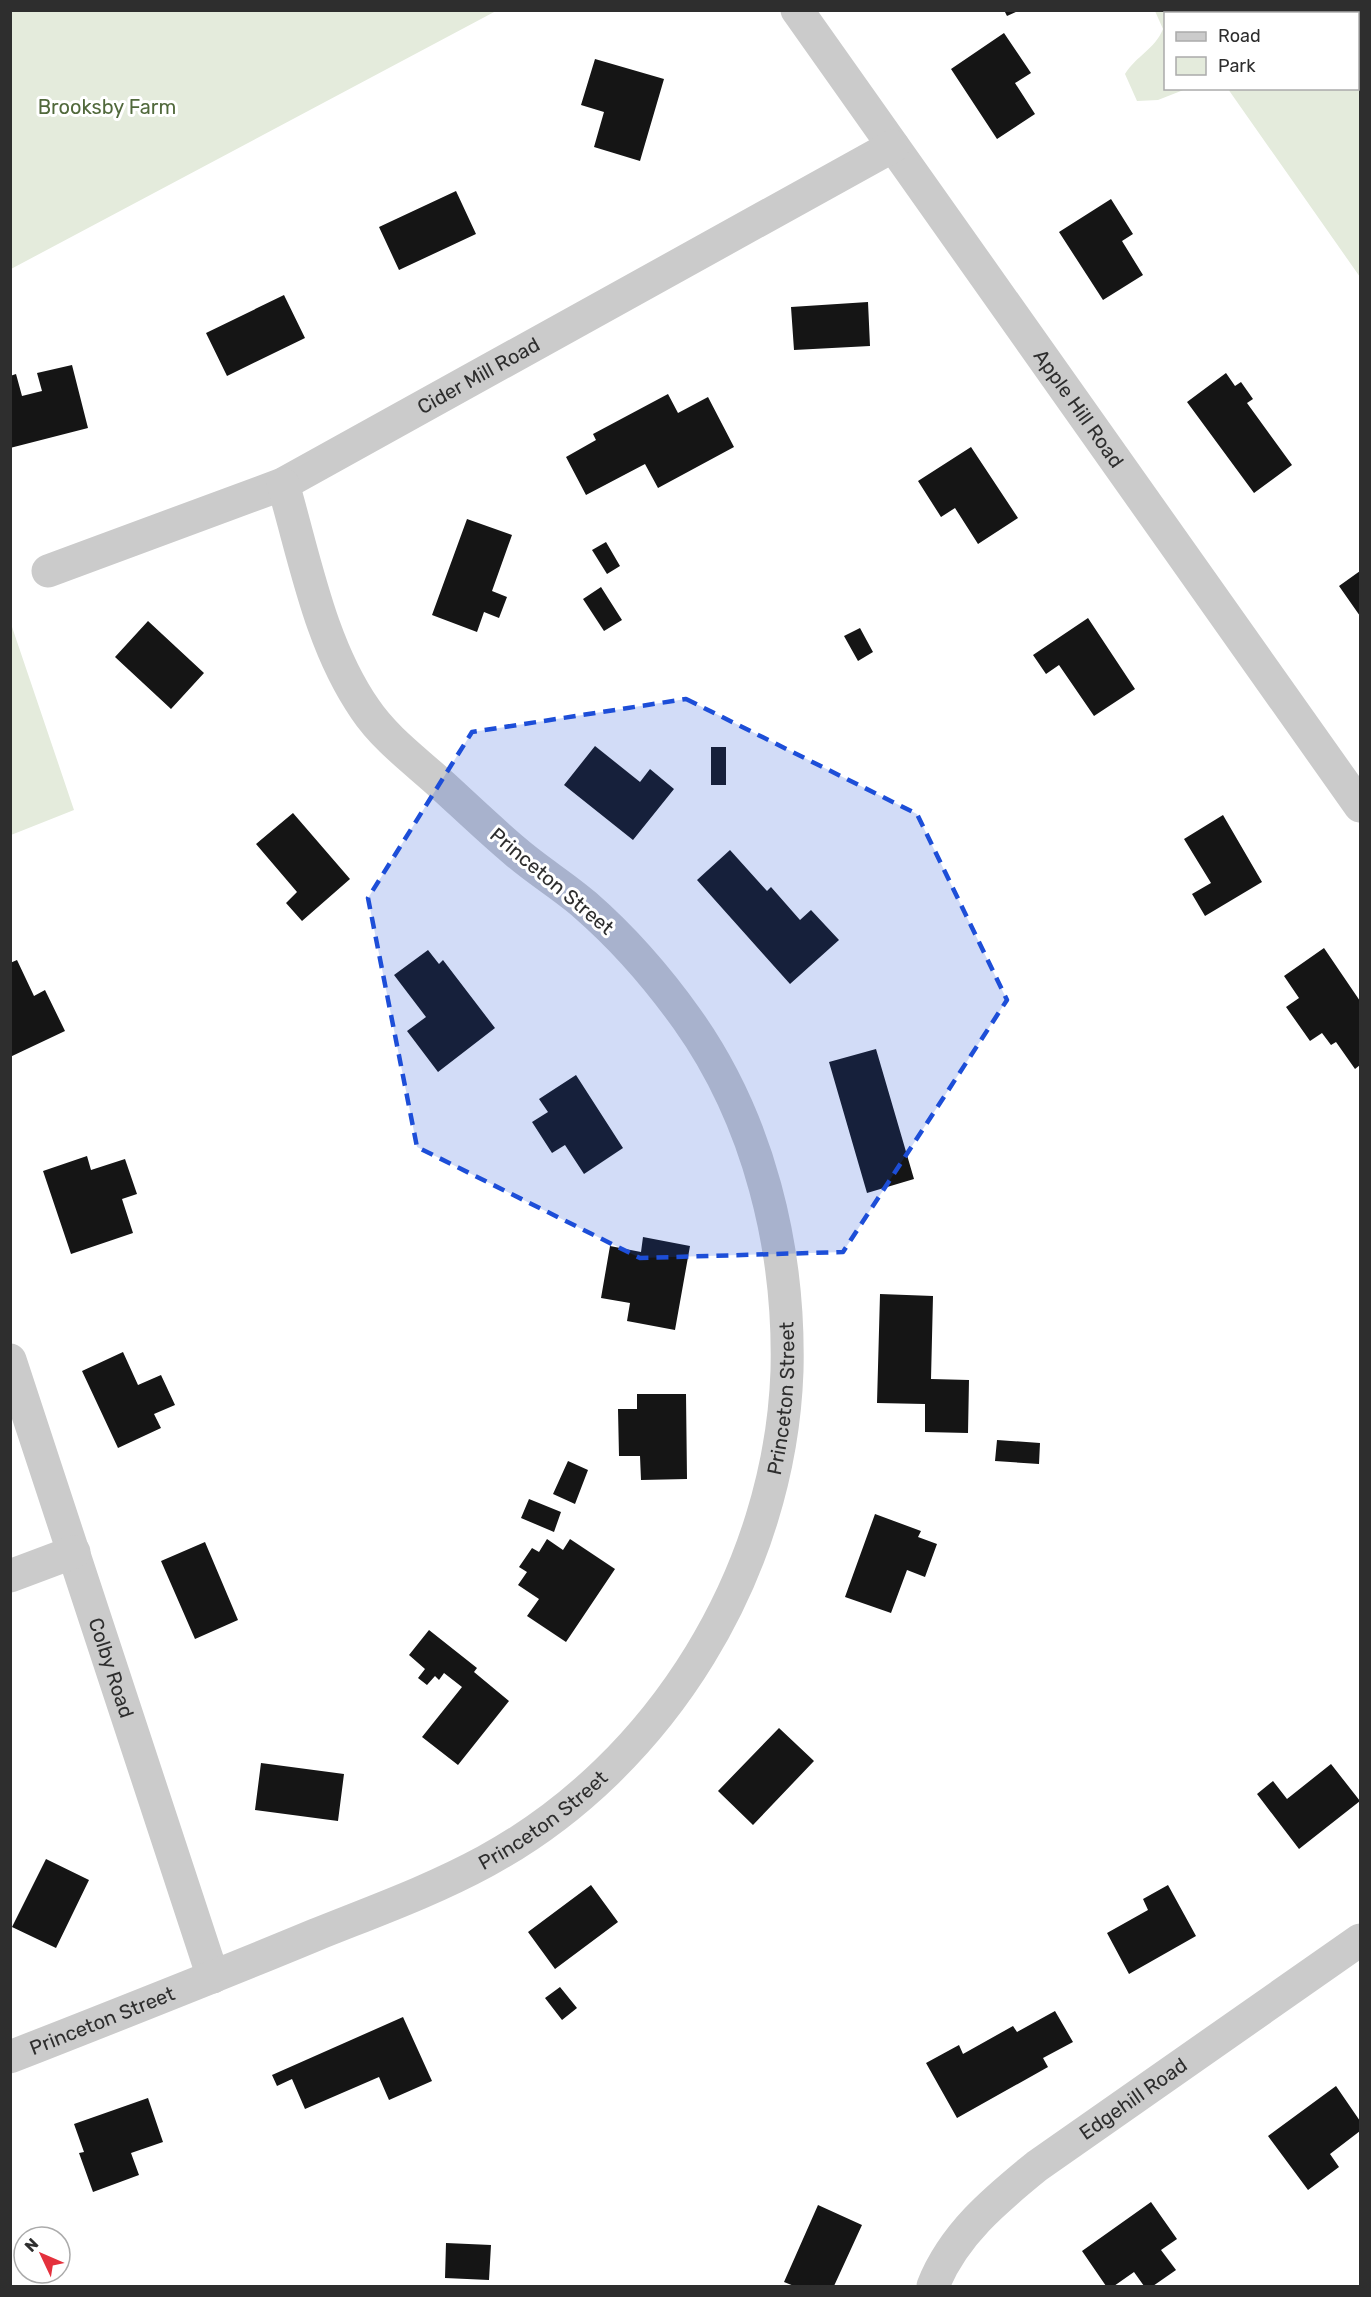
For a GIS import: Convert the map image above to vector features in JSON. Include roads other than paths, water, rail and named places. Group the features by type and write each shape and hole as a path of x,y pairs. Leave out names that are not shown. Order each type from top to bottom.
{"street":[{"name":"Apple Hill Road","path":"798,10 1360,806"},
{"name":"Cider Mill Road","path":"48,571 283,484 893,146"},
{"name":"Princeton Street","path":"10,2057 415,1895 488,1860 555,1816 616,1763 669,1702 707,1644 748,1562 772,1485 785,1406 788,1326 779,1246 760,1167 730,1093 690,1023 641,959 584,903 519,856 368,714 346,679 326,630 283,484"},
{"name":"Colby Road","path":"10,1360 213,1977"},
{"path":"10,1576 74,1552"},
{"name":"Edgehill Road","path":"933,2286 960,2238 1004,2192 1037,2166 1360,1940"}],"park label":[{"name":"Brooksby Farm","path":"107,107"}]}
